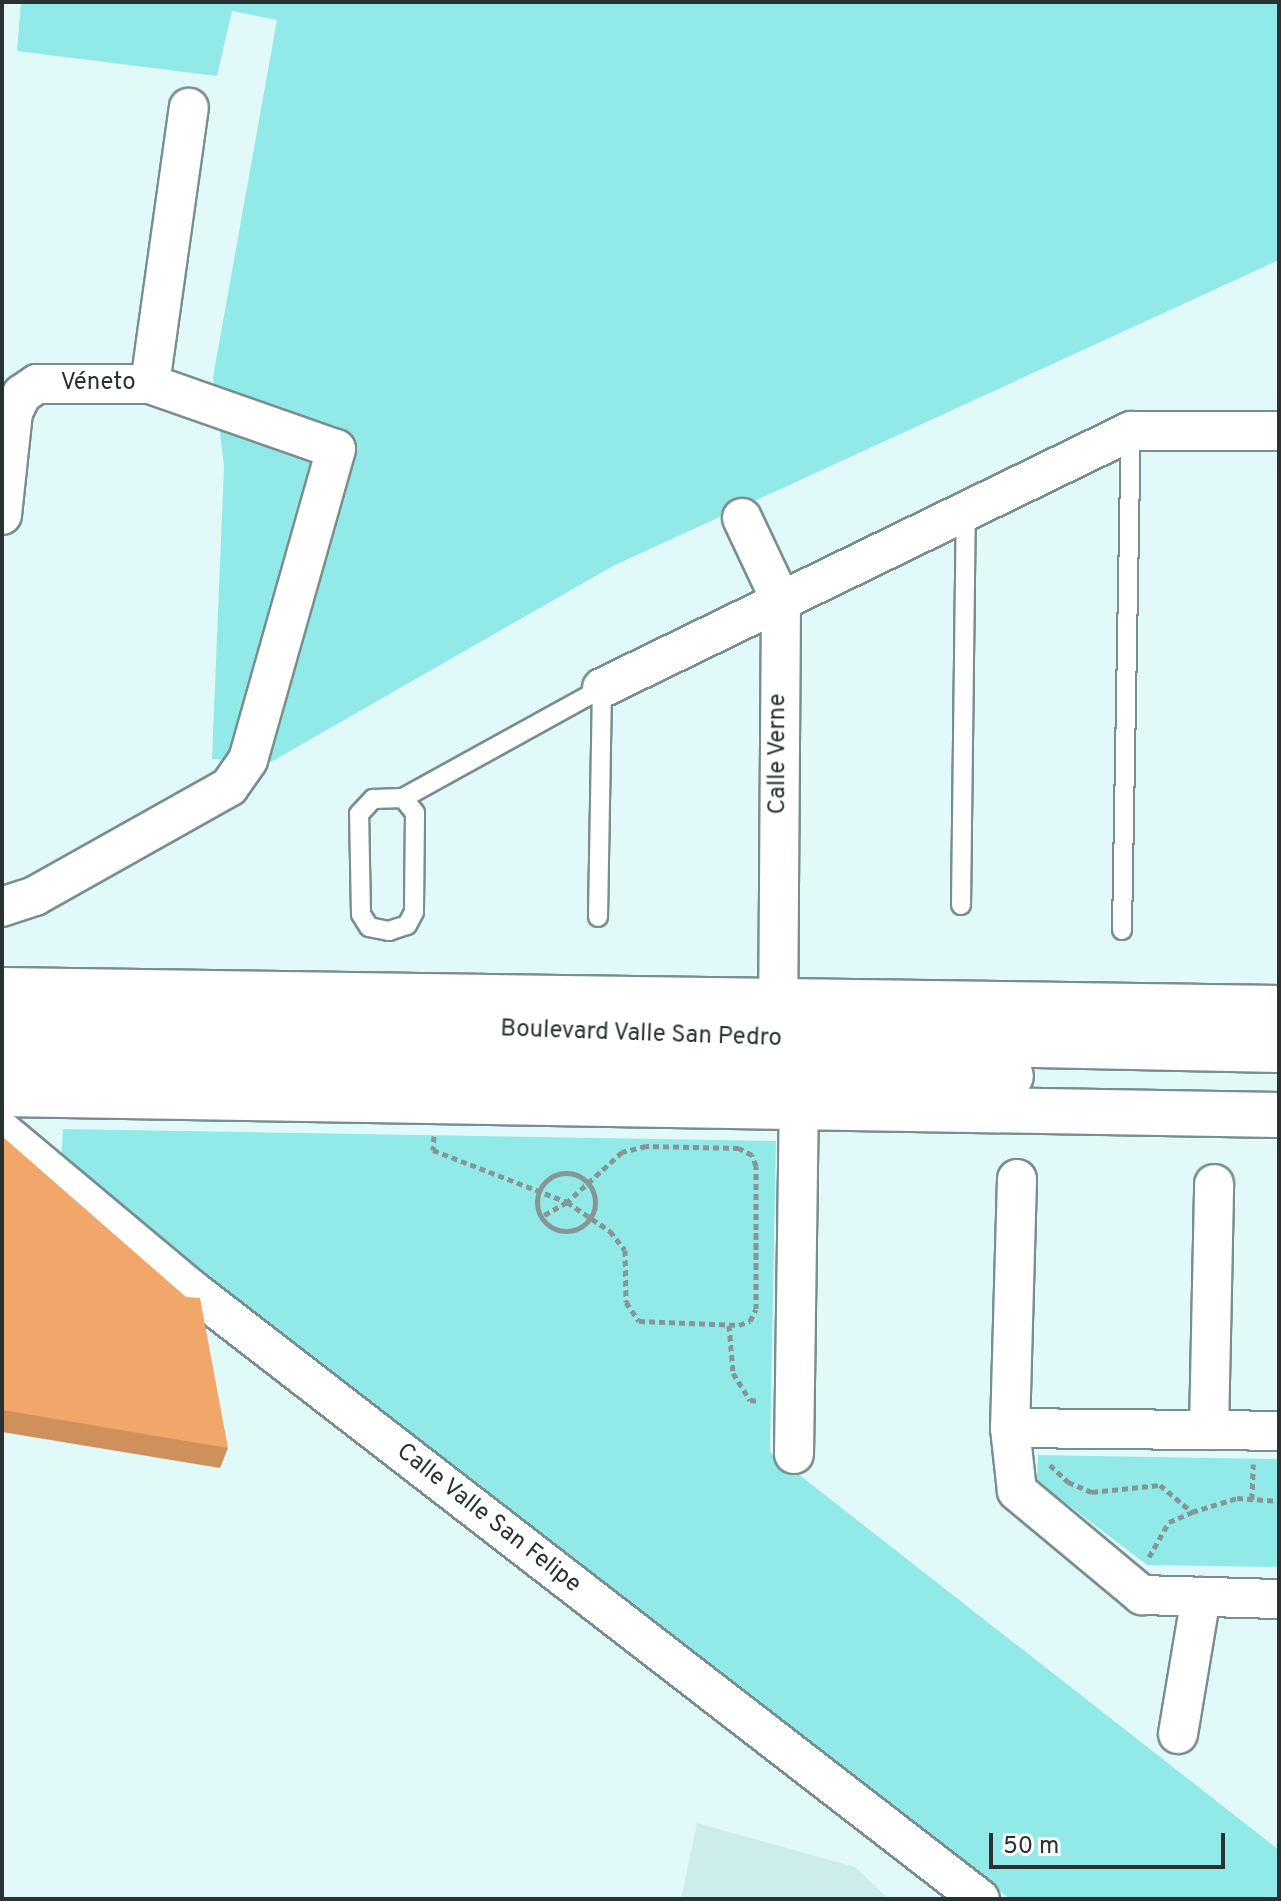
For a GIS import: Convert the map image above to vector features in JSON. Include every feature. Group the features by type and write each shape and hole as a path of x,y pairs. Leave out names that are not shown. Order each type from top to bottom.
{"main road":[{"name":"Boulevard Valle San Pedro","path":"2,990 479,1047 799,1107 1151,1080 1279,1050"},
{"name":"Boulevard Valle San Pedro","path":"2,1060 479,1047 778,999 1279,1008"},
{"path":"1151,1080 1152,1005"},
{"name":"Boulevard Valle San Pedro","path":"2,1024 1151,1080 1279,1081"},
{"name":"Boulevard Valle San Pedro","path":"2,1094 435,1100 479,1047"},
{"name":"Boulevard Valle San Pedro","path":"1151,1080 1279,1115"}],"street":[{"path":"150,384 189,108"},
{"name":"Véneto","path":"2,515 13,412 22,394 37,384 150,384 336,449 248,760 229,787 35,896 2,907"},
{"path":"602,688 1131,431 1279,431"},
{"name":"Calle Verne","path":"742,518 781,601 778,999"},
{"path":"794,1454 799,1107"},
{"name":"Calle Valle San Felipe","path":"2,1131 186,1294 980,1899"},
{"path":"1017,1179 1017,1491 1142,1595 1279,1599"},
{"path":"1209,1430 1214,1184"},
{"path":"1015,1428 1279,1431"},
{"path":"1178,1734 1201,1597"}],"lane":[{"path":"1122,930 1131,431"},
{"path":"961,905 966,510"},
{"path":"403,798 415,813 414,912 407,925 389,931 369,927 361,914 359,814 373,799 403,798 602,688 598,917"}],"path":[{"path":"435,1100 433,1150 567,1202 591,1218 625,1250 626,1302 639,1321 729,1325 750,1321 756,1309 756,1166 752,1155 739,1148 646,1146 622,1152 567,1202 541,1217"},
{"path":"565,1173 588,1183 596,1203 591,1218 566,1231 541,1217 539,1192 546,1180 565,1173"},
{"path":"729,1325 733,1373 750,1400 795,1406"},
{"path":"1015,1428 1038,1455 1068,1482 1092,1492 1160,1485 1192,1512"},
{"path":"1142,1595 1151,1547 1169,1522 1237,1498 1279,1501"}],"shaded area":[{"path":"21,2 1279,2 1279,260 613,566 271,762 212,759 224,466 213,377 277,20 232,11 217,76 17,51"},
{"path":"63,1129 776,1141 770,1452 1279,1850 1279,1899 1010,1899 61,1163"},
{"path":"1038,1455 1279,1459 1279,1567 1147,1565 1037,1481"},
{"path":"697,1823 855,1867 889,1899 681,1899"}],"building":[{"path":"3,1137 186,1297 200,1298 228,1448 2,1410"}]}
